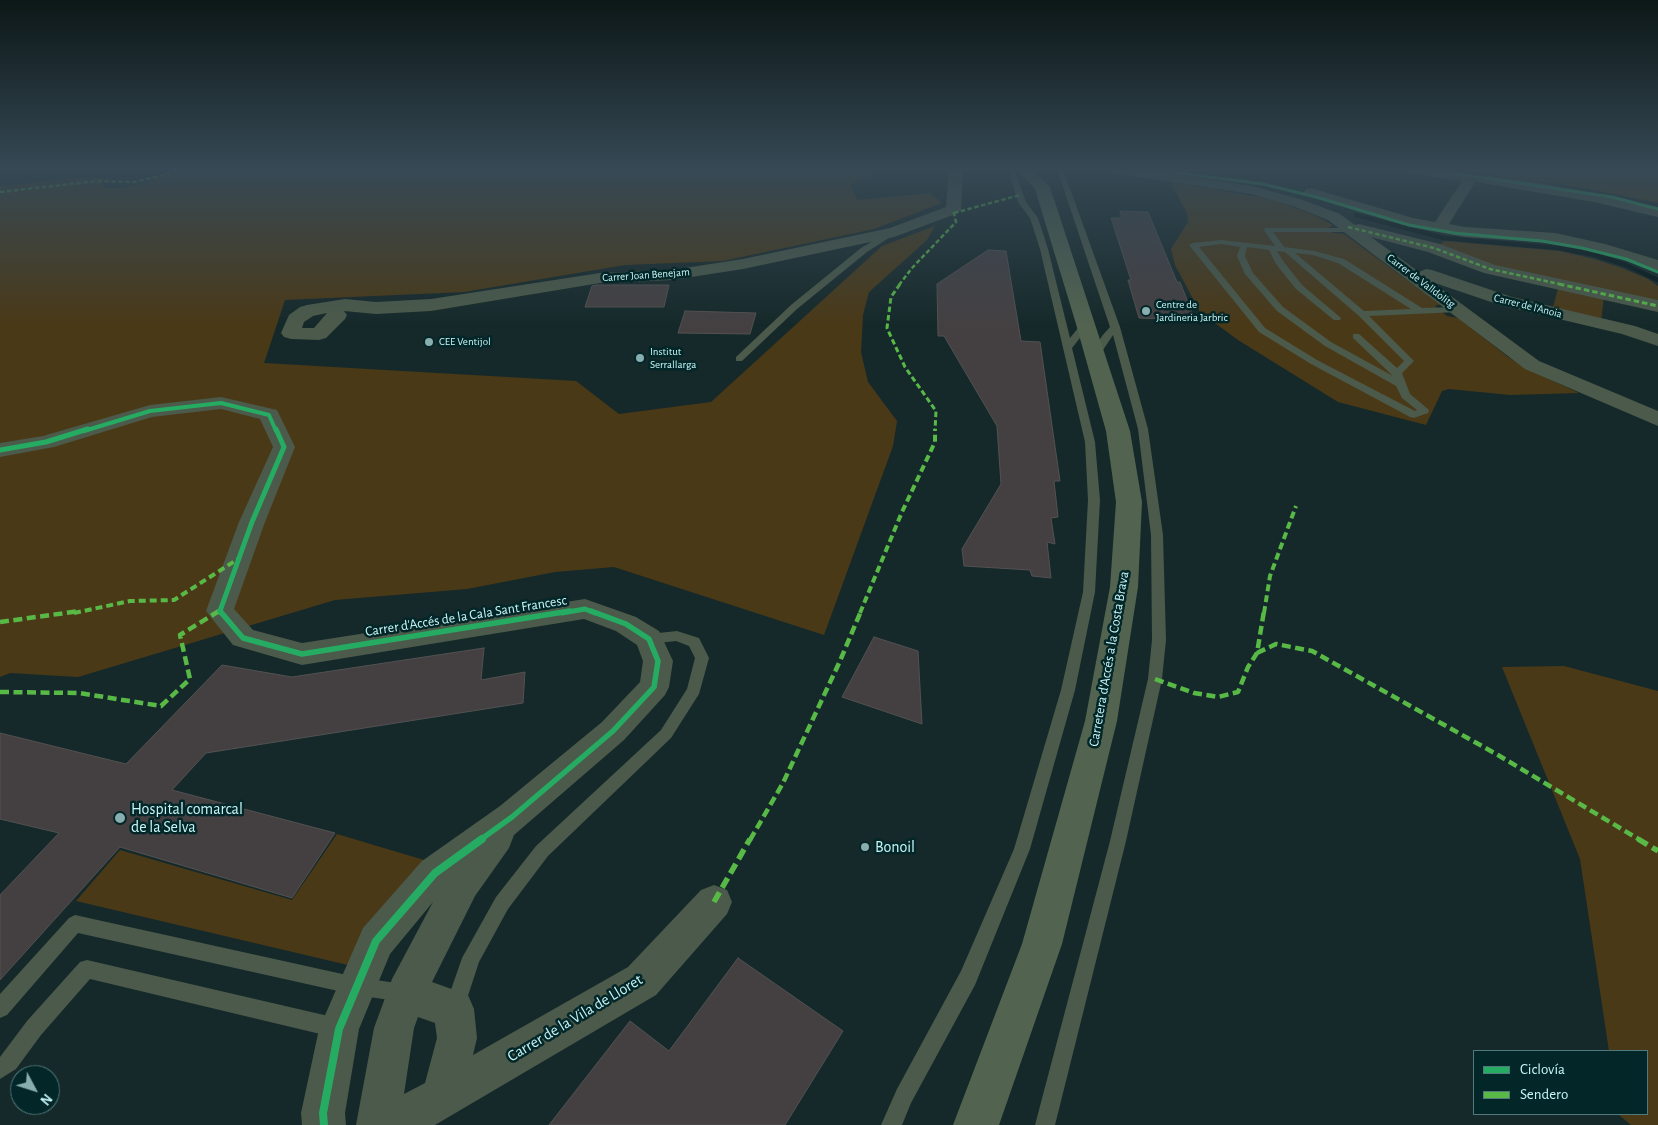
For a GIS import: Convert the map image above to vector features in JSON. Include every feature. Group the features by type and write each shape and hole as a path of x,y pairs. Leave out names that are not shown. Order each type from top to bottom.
{"main road":[{"name":"Carretera d'Accés a la Costa Brava","path":"976,1125 1042,944 1101,721 1124,587 1129,502 1118,431 1083,342 1051,222"}],"street":[{"name":"Carrer Joan Benejam","path":"332,307 345,305 376,308 431,305 600,278 672,275 743,264 894,232 922,222"},
{"name":"Carrer de Valldolitg","path":"1340,222 1532,365 1658,419"},
{"path":"1409,222 1465,232 1555,238 1605,249 1658,266"},
{"path":"1439,227 1443,222"},
{"path":"1349,228 1434,248 1499,271 1658,306"},
{"name":"Carrer de l'Anoia","path":"1400,265 1506,301 1628,330 1658,340"},
{"name":"Carrer d'Accés de la Cala Sant Francesc","path":"0,450 46,442 150,411 221,403 270,415 284,447 252,522 220,611 243,638 302,654 585,609 626,624 649,639"},
{"path":"330,1121 339,1029 376,941 435,873 512,816 613,731 654,687 658,661 649,639"},
{"path":"378,1125 394,1028 406,993 462,884 512,816"},
{"name":"Carrer de la Vila de Lloret","path":"393,1125 642,981 714,902"},
{"path":"406,993 454,1009 457,1038 443,1095"}],"lane":[{"path":"891,1125 904,1096 968,978 1022,849 1068,690 1088,592 1094,500 1083,342 1035,222"},
{"path":"1045,1125 1118,841 1155,679 1159,640 1157,535 1143,430 1115,326 1078,222"},
{"path":"1349,228 1268,230 1285,250 1362,314 1409,361 1397,373"},
{"path":"739,359 794,306 864,250 894,232"},
{"path":"1356,336 1397,373 1406,396 1424,411 1414,415 1314,362 1262,330 1193,245 1221,242 1314,253 1341,261 1419,310"},
{"path":"1244,245 1241,256 1249,274 1280,309 1328,344 1400,384"},
{"path":"1272,248 1279,262 1299,287 1337,318"},
{"path":"1362,314 1458,309"},
{"path":"1083,342 1105,338 1115,326"},
{"path":"454,1009 471,958 502,903 542,851 666,734 694,690 702,658 694,642 677,636 649,639"},
{"path":"0,1008 75,924 356,986 406,993"},
{"path":"0,1069 10,1062 34,1028 87,969 339,1029"}],"shaded area":[{"path":"0,222 894,222 874,229 723,261 625,265 464,292 285,300 264,363 576,381 619,414 711,402 882,246 935,226 927,240 869,292 863,315 861,352 868,382 897,421 893,446 824,635 614,567 555,572 467,589 335,600 78,677 10,673 0,677"},
{"path":"1188,222 1326,222 1333,225 1327,229 1333,233 1344,234 1440,304 1435,306 1447,316 1458,318 1508,357 1529,370 1579,393 1510,395 1449,389 1442,391 1426,425 1338,402 1238,340 1200,312 1175,265 1171,249"},
{"path":"1444,241 1560,251 1594,259 1622,268 1648,279 1658,286 1658,305 1526,276 1437,248"},
{"path":"1559,285 1604,295 1601,323 1552,311"},
{"path":"1564,666 1658,691 1658,1125 1631,1125 1619,1115 1648,1115 1648,1050 1609,1050 1580,859 1502,667"},
{"path":"337,834 434,863 348,965 76,901 120,850 292,900"}],"building":[{"path":"1112,222 1152,222 1195,320 1139,318 1128,280 1131,280"},
{"path":"988,250 1006,251 1021,341 1040,342 1060,481 1054,481 1058,517 1051,518 1055,544 1047,542 1051,578 1032,576 1030,570 964,566 962,549 1001,484 997,426 944,336 938,336 937,284"},
{"path":"669,285 664,307 585,307 592,286"},
{"path":"685,311 756,313 750,334 678,333"},
{"path":"874,637 918,651 922,724 842,697"},
{"path":"484,648 481,680 525,672 523,703 206,753 172,790 335,833 292,898 120,847 0,980 0,895 59,833 0,819 0,733 126,764 222,665 292,677"},
{"path":"738,958 843,1031 785,1125 549,1125 630,1021 669,1051"}],"waterway":[{"path":"1381,222 1444,238 1559,248 1595,255 1626,265 1658,280"}],"marked path":[{"path":"714,902 783,783 840,661 902,512 935,442 936,411 905,367 887,328 891,297 912,268 956,222"},
{"path":"1348,227 1434,248 1490,269 1658,306"},
{"path":"1155,679 1194,693 1218,697 1238,692 1248,667 1257,653 1270,576 1296,506"},
{"path":"0,622 63,615 130,601 174,600 238,559"},
{"path":"0,692 79,693 161,706 190,679 180,635 220,611"},
{"path":"1257,653 1276,644 1312,651 1498,755 1658,851"}],"cycle path":[{"path":"1397,222 1454,233 1542,241 1582,248 1626,259 1658,272"},
{"path":"0,450 46,442 150,411 221,403 269,415 284,447 252,522 220,611 243,638 302,654 585,609 626,624 649,639 658,661 654,687 613,731 512,817 435,873 376,941 339,1029 323,1113 324,1125"}],"place":[{"name":"Centre de Jardineria Jarbric","path":"1146,311"},
{"name":"CEE Ventijol","path":"429,342"},
{"name":"Institut Serrallarga","path":"640,358"},
{"name":"Hospital comarcal de la Selva","path":"120,818"},
{"name":"Bonoil","path":"865,847"}]}
